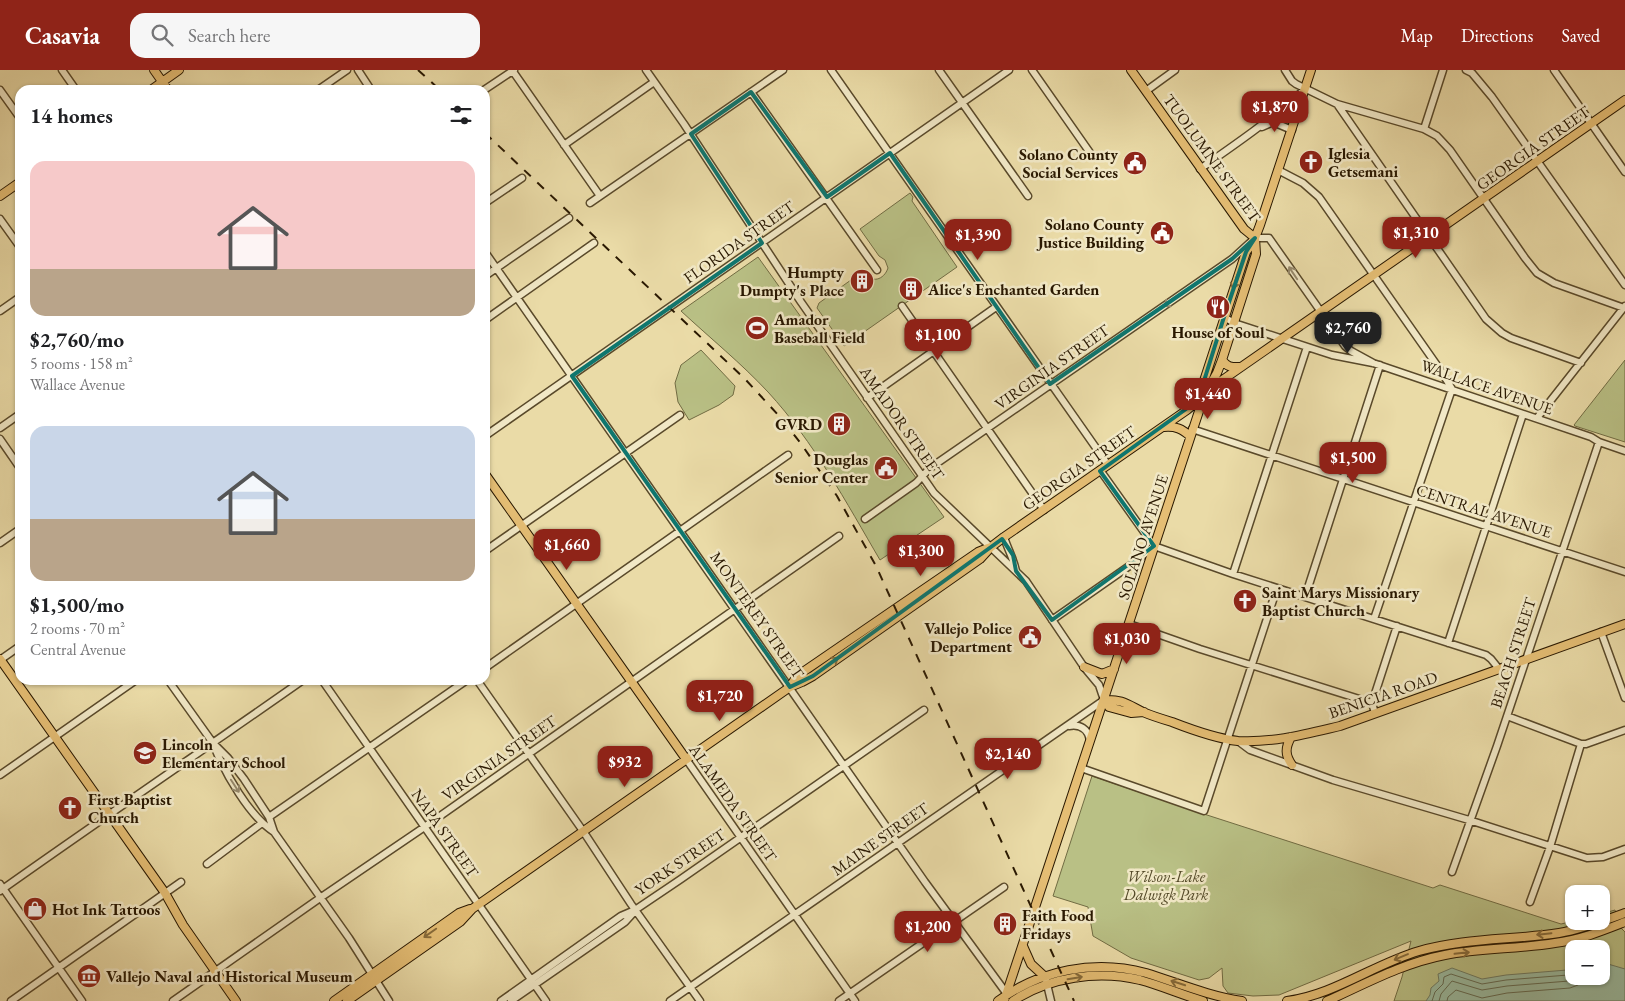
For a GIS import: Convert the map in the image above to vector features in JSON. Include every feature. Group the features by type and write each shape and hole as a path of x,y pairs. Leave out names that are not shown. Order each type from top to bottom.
{"main road":[{"path":"154,70 164,85"},
{"path":"158,85 179,70"},
{"name":"TUOLUMNE STREET","path":"1131,70 1244,229 1255,238"},
{"name":"SOLANO AVENUE","path":"1204,396 1203,384 1224,317 1246,252 1255,238 1311,70"},
{"name":"GEORGIA STREET","path":"334,1001 374,978 460,922 475,907 686,759 790,687 813,676 980,559 1004,537 1162,427 1221,381 1625,100"},
{"path":"1,194 15,185"},
{"name":"SOLANO AVENUE","path":"1006,998 1191,433 1204,396 1222,360 1256,254 1255,238"},
{"path":"1222,360 1226,366 1241,367"},
{"path":"1162,427 1172,426 1191,433"},
{"name":"ALAMEDA STREET","path":"490,481 686,759"},
{"name":"BENICIA ROAD","path":"1104,700 1117,699 1144,712 1183,726 1236,741 1291,738 1340,726 1625,624"},
{"path":"0,659 15,680"},
{"path":"1084,667 1102,674 1114,669"},
{"path":"19,685 109,813 236,1001"},
{"path":"1291,738 1286,753 1292,765"},
{"path":"1287,1001 1332,988 1418,951 1456,943 1558,933 1584,928 1625,913"},
{"path":"1327,1001 1398,969 1426,960 1446,955 1556,943 1590,936 1625,922"},
{"path":"1023,946 1031,964 1044,976"},
{"path":"998,1001 1006,998 1023,985 1044,976 1085,968 1106,967 1126,968 1224,998 1242,1001"},
{"path":"1013,1001 1047,984 1087,976 1140,980 1203,1001"},
{"name":"GEORGIA STREET","path":"347,1001 374,978"}],"street":[{"path":"62,70 72,85"},
{"path":"325,85 347,70"},
{"path":"358,70 368,85"},
{"path":"490,86 513,70 600,196"},
{"path":"590,203 783,70"},
{"path":"831,70 1108,465"},
{"path":"939,70 1028,196"},
{"name":"FLORIDA STREET","path":"490,433 1009,70"},
{"path":"1032,70 1093,157"},
{"path":"1146,91 1175,70"},
{"path":"1285,70 1292,81 1337,104 1424,129 1442,140 1537,273 1554,283 1624,307 1537,418"},
{"path":"1424,129 1443,70"},
{"path":"1466,70 1472,73 1492,97 1625,285"},
{"path":"1554,70 1625,172"},
{"name":"AMADOR STREET","path":"648,71 798,298 923,476 946,505 1026,581 1098,685 1104,700"},
{"path":"564,145 654,82"},
{"path":"1200,168 1259,128 1305,89"},
{"path":"0,90 15,111"},
{"path":"752,92 877,270"},
{"path":"1337,104 1480,312 1502,333 1524,344 1580,363"},
{"path":"1259,128 1273,122 1292,130"},
{"path":"1278,170 1303,183 1319,196 1441,370 1452,389 1374,619"},
{"path":"490,200 522,178"},
{"path":"490,273 568,218"},
{"path":"0,219 15,240"},
{"name":"TUOLUMNE STREET","path":"1255,238 1269,238 1340,340 1350,351 1377,364"},
{"name":"VIRGINIA STREET","path":"865,519 916,482 930,468 1224,264 1255,238"},
{"path":"490,317 594,243"},
{"name":"MONTEREY STREET","path":"490,259 1006,998"},
{"path":"0,311 15,300"},
{"path":"902,306 1044,510"},
{"path":"867,398 996,306"},
{"name":"WALLACE AVENUE","path":"1224,317 1234,323 1306,347 1332,355 1377,364 1452,389 1591,437 1599,442 1625,451"},
{"path":"1332,355 1339,350 1340,340"},
{"path":"1232,574 1306,347"},
{"path":"1305,597 1343,480 1377,364"},
{"path":"1448,643 1523,414"},
{"path":"490,547 680,415"},
{"path":"0,428 15,418"},
{"name":"CENTRAL AVENUE","path":"1191,433 1272,455 1625,572"},
{"path":"0,439 15,461"},
{"name":"BEACH STREET","path":"1452,872 1507,716 1599,442"},
{"path":"490,665 788,455"},
{"path":"1100,470 1154,546 1232,574 1486,655 1491,658 1499,669"},
{"path":"0,543 15,532"},
{"name":"VIRGINIA STREET","path":"173,1001 424,828 839,536"},
{"path":"1004,537 1007,547 1013,555 1016,570"},
{"path":"1052,620 1135,562 1154,546"},
{"path":"1081,768 1204,811 1277,588"},
{"path":"1129,624 1372,704"},
{"path":"1375,714 1372,704 1397,626"},
{"path":"1601,632 1625,698"},
{"path":"0,659 15,649"},
{"path":"0,775 129,685"},
{"path":"172,685 213,743 228,758 244,780 269,817 274,832 389,1001"},
{"path":"82,1001 1,888 296,685"},
{"name":"NAPA STREET","path":"325,685 424,828 475,907 546,1001"},
{"path":"269,817 461,685"},
{"path":"480,685 700,1001"},
{"name":"MAINE STREET","path":"670,1001 1104,700"},
{"name":"YORK STREET","path":"501,1001 533,982 621,916 636,910 924,710"},
{"path":"1507,716 1581,744 1586,744 1625,730"},
{"path":"1066,726 1082,726 1087,731 1090,740"},
{"path":"1236,741 1250,750 1333,780 1469,820 1587,858 1603,857 1625,848"},
{"path":"213,743 221,764 235,786 262,823 274,832"},
{"path":"1530,902 1550,847 1581,744"},
{"name":"ALAMEDA STREET","path":"686,759 855,1001"},
{"path":"207,864 262,823"},
{"path":"10,1001 181,882"},
{"path":"839,1001 1004,887"},
{"path":"1044,976 1051,1001"},
{"path":"511,1001 533,982"}],"highlighted area":[{"path":"751,92 827,197 890,153 1050,384 1232,259 1255,238 1246,252 1224,317 1203,384 1204,396 1100,471 1154,546 1052,620 1016,571 1013,555 1002,539 813,676 790,687 572,376 762,243 691,134"}],"green space":[{"path":"910,193 913,197 912,201 957,267 844,346 817,308 819,303 862,272 865,272 874,279 881,278 884,275 888,268 885,260 879,256 860,229"},
{"path":"758,257 944,517 880,560 815,452 785,411 747,371 681,311"},
{"path":"701,350 735,386 733,395 719,405 689,420 678,402 675,383 681,365"},
{"path":"1625,360 1625,442 1575,426 1574,425"},
{"name":"Wilson-Lake Dalwigk Park","path":"1092,776 1433,888 1440,885 1561,924 1565,923 1565,930 1610,930 1610,911 1615,910 1621,928 1625,932 1625,1001 1394,1001 1411,941 1279,995 1253,996 1228,993 1223,986 1222,968 1209,978 1199,980 1131,958 1093,936 1088,907 1053,896"}],"water":[{"path":"1610,965 1625,969 1625,1001 1426,1001 1430,995 1431,988 1439,981 1438,974 1452,968 1482,979 1565,970 1565,985 1610,985"}],"railway":[{"path":"418,70 434,85"},
{"path":"490,138 745,379 781,418 837,496 876,566 1074,1001"}],"place":[{"name":"Iglesia Getsemani","path":"1311,162"},
{"name":"Solano County Social Services","path":"1135,163"},
{"name":"Solano County Justice Building","path":"1162,233"},
{"name":"Humpty Dumpty's Place","path":"862,281"},
{"name":"Alice's Enchanted Garden","path":"911,289"},
{"name":"House of Soul","path":"1218,307"},
{"name":"Amador Baseball Field","path":"757,328"},
{"name":"GVRD","path":"839,424"},
{"name":"Douglas Senior Center","path":"886,468"},
{"name":"Saint Marys Missionary Baptist Church","path":"1245,601"},
{"name":"Vallejo Police Department","path":"1030,637"},
{"name":"Lincoln Elementary School","path":"145,753"},
{"name":"First Baptist Church","path":"70,808"},
{"name":"Hot Ink Tattoos","path":"35,909"},
{"name":"Faith Food Fridays","path":"1005,924"},
{"name":"Vallejo Naval and Historical Museum","path":"89,976"}]}
